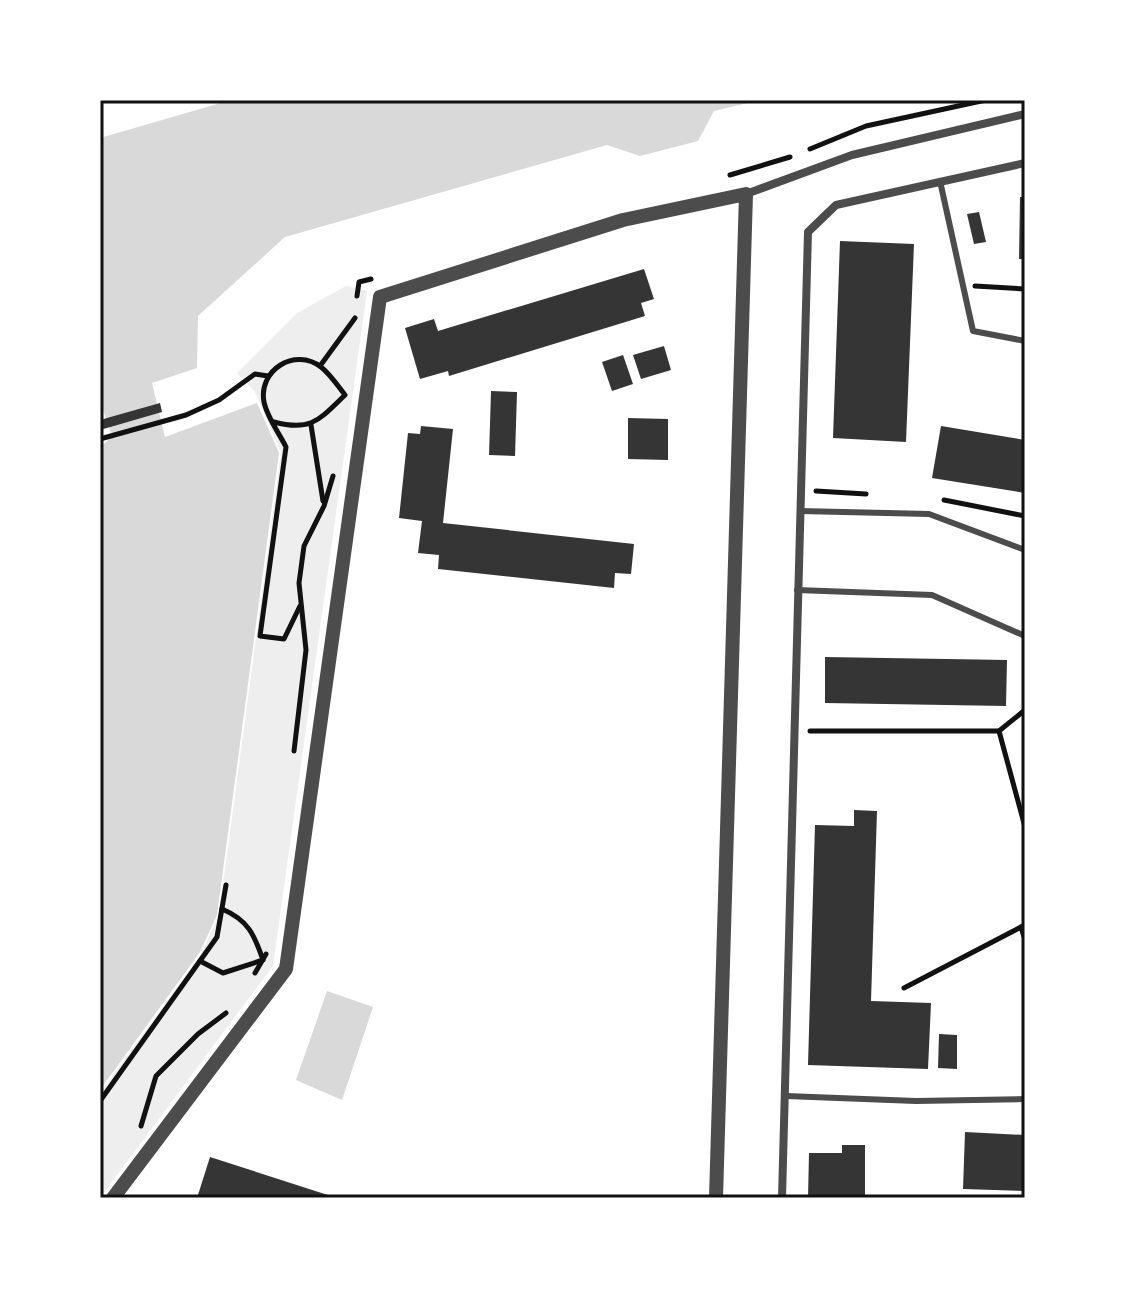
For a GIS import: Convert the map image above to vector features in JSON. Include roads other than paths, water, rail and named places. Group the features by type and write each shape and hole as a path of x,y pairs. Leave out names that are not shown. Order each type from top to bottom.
{"street":[{"path":"113,1198 286,969 380,297 623,220 746,194 852,155 1025,114"},
{"path":"782,1198 808,232 836,205 1025,163"},
{"path":"716,1198 746,194"}],"lane":[{"path":"940,181 973,331 1025,341"},
{"path":"800,511 929,514 1025,550"},
{"path":"797,590 932,595 1025,636"},
{"path":"786,1096 916,1101 1025,1099"}]}
